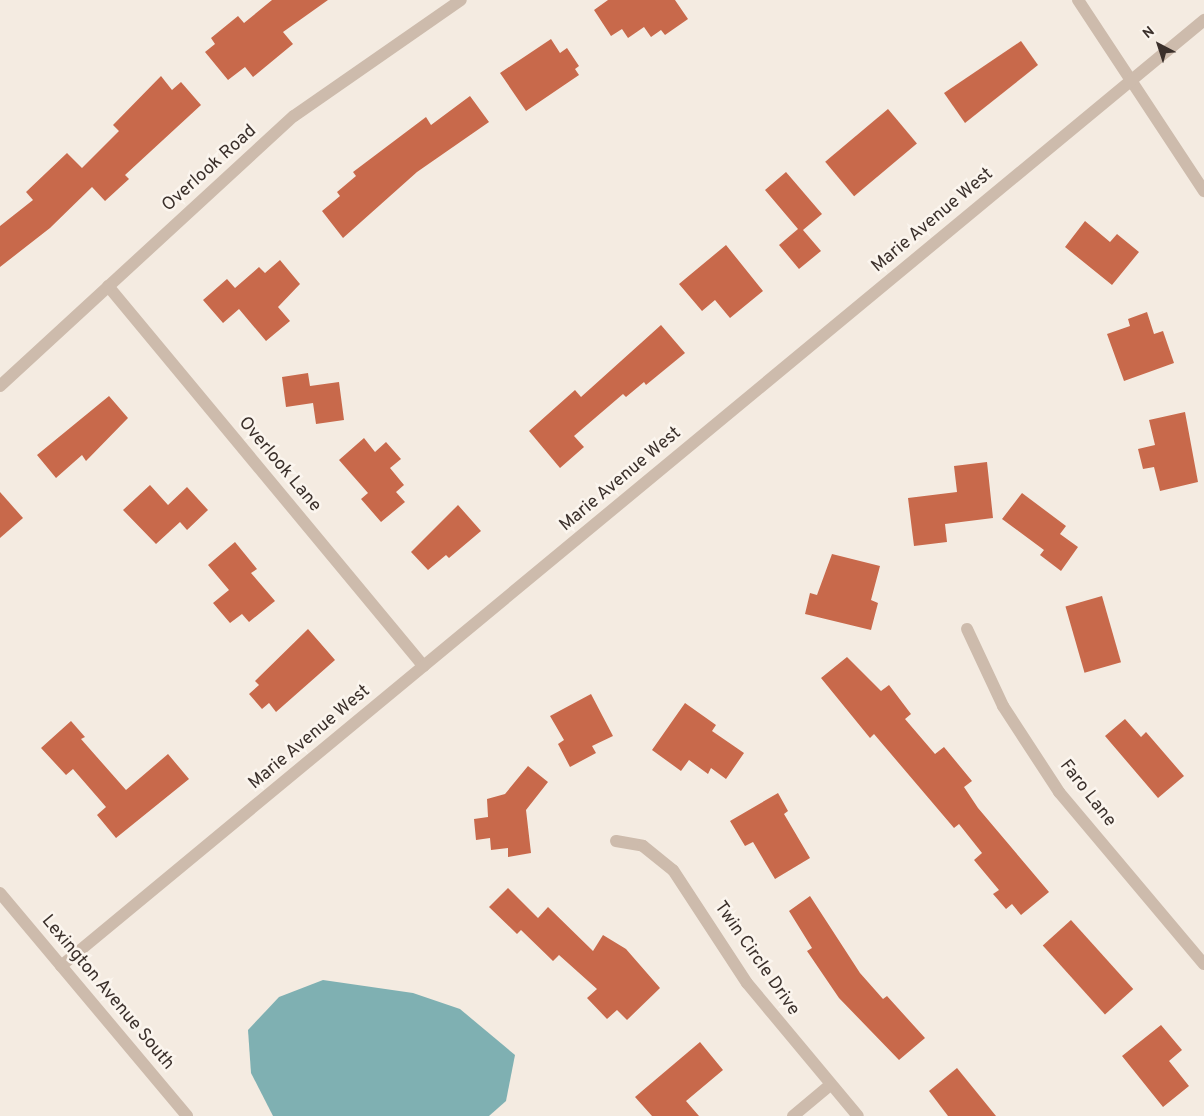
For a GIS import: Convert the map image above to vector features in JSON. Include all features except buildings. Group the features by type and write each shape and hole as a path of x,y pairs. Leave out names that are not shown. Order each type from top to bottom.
{"street":[{"name":"Overlook Road","path":"0,386 294,116 461,0"},
{"path":"1078,0 1129,81 1190,165 1204,191"},
{"name":"Marie Avenue West","path":"61,966 1204,20"},
{"name":"Overlook Lane","path":"108,286 424,666"},
{"name":"Faro Lane","path":"967,629 1003,706 1059,792 1204,964"},
{"name":"Twin Circle Drive","path":"616,841 643,846 674,870 747,983 829,1086 858,1116"},
{"name":"Lexington Avenue South","path":"0,893 188,1116"},
{"path":"793,1116 829,1086"}],"water":[{"path":"323,980 413,993 460,1009 515,1055 506,1101 489,1116 273,1116 251,1073 248,1030 279,997"}]}
